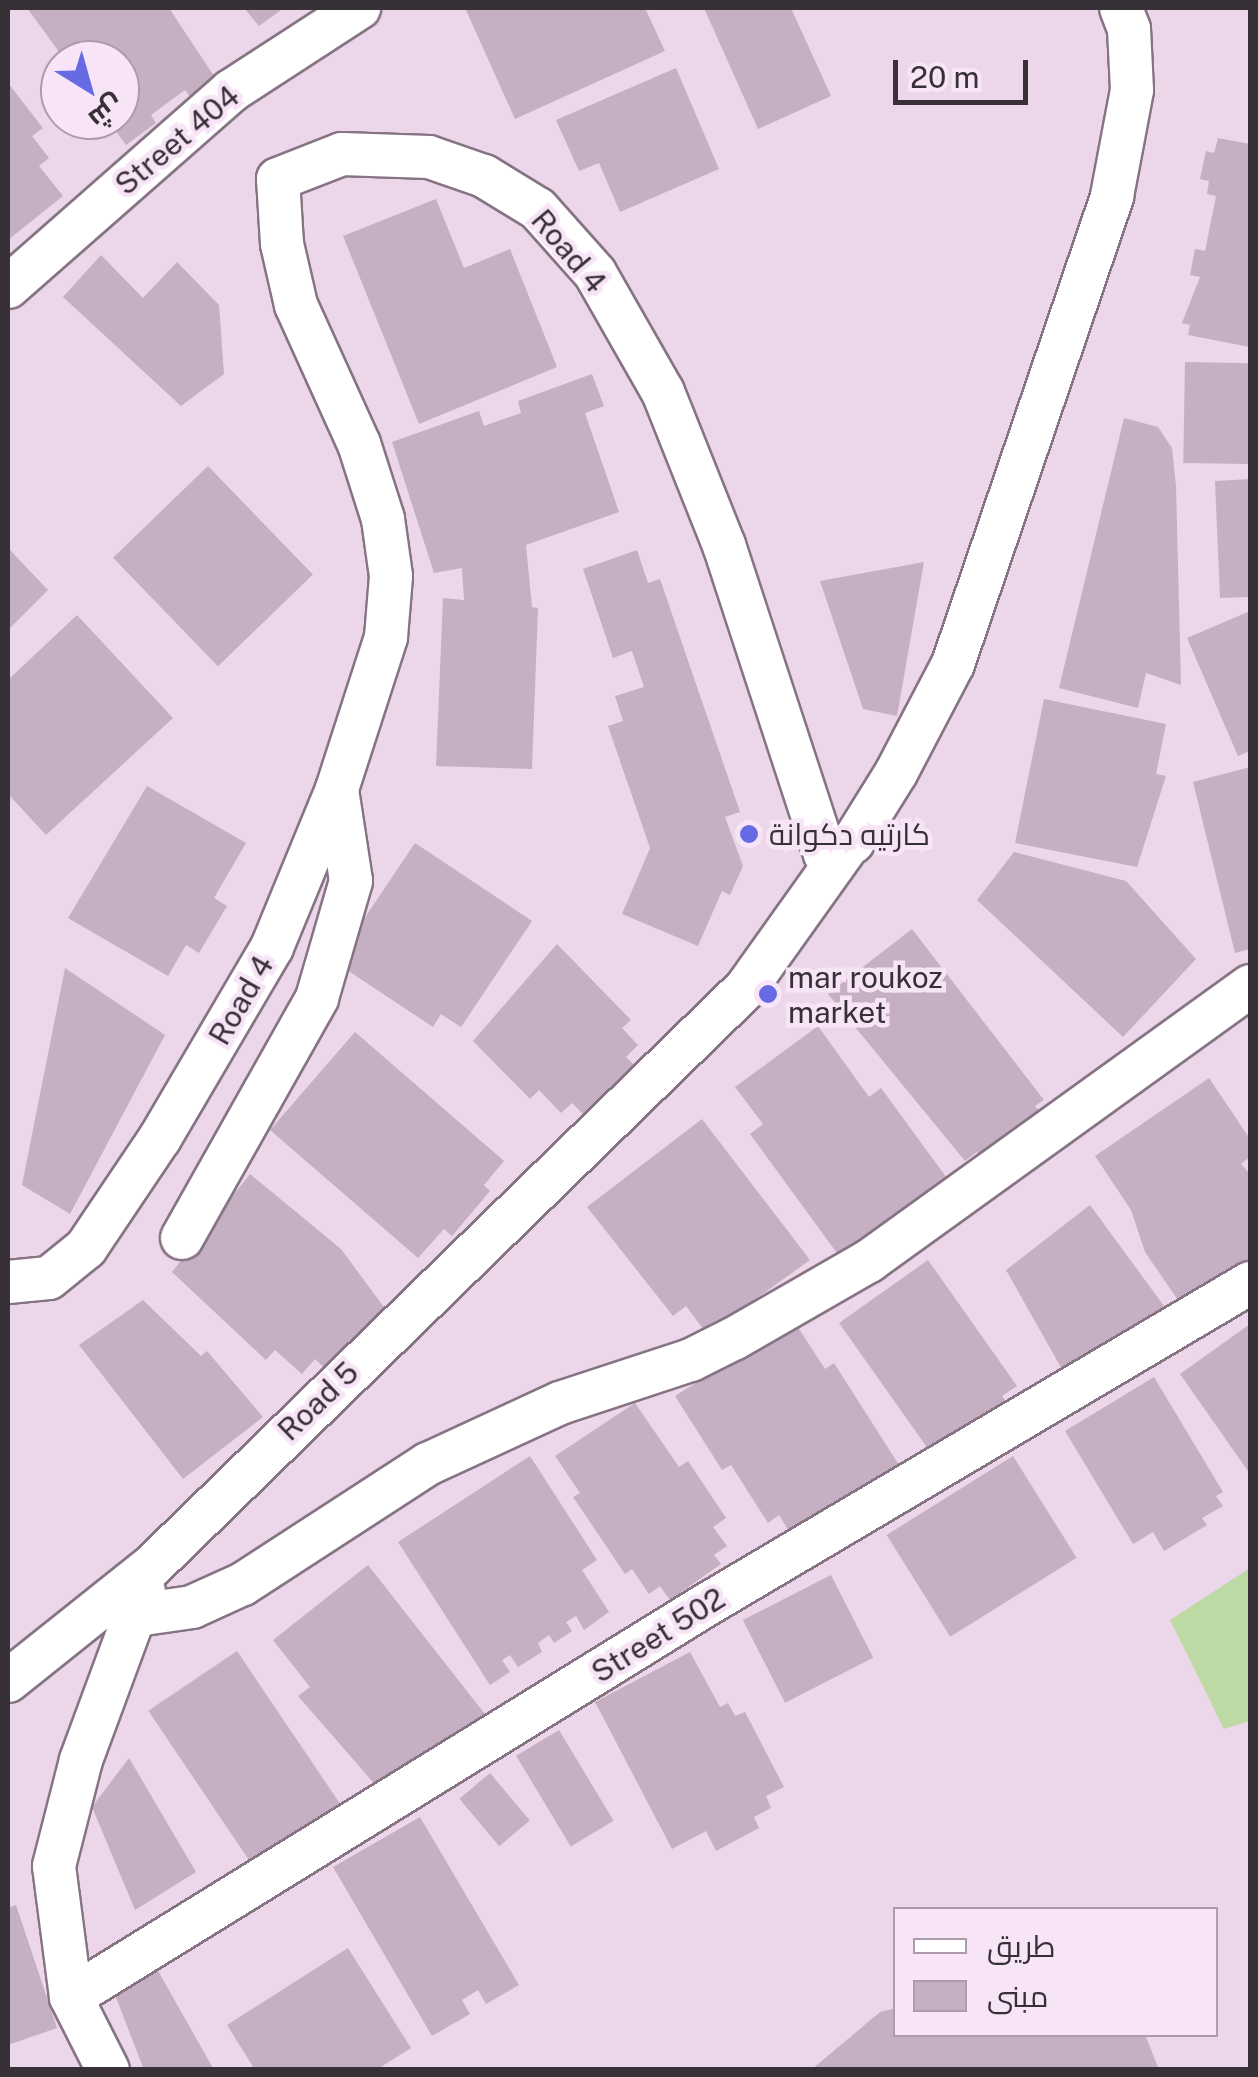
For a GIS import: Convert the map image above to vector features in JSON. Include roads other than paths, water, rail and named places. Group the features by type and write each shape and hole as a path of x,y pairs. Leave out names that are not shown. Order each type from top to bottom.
{"street":[{"name":"Street 404","path":"8,287 231,91 359,8"},
{"path":"844,850 896,773 953,664 1112,196 1132,90 1129,29 1122,8"},
{"name":"Road 4","path":"8,1282 49,1278 86,1248 150,1154 272,948 337,790 386,638 391,576 383,519 360,444 286,270 278,179 342,154 376,152 428,157 484,176 538,209 595,273 663,392 724,545 825,854 844,850"},
{"path":"182,1238 317,998 351,881 337,790"},
{"name":"Road 5","path":"108,2070 71,1997 54,1866 81,1760 152,1566 746,988 844,850"},
{"path":"136,1615 209,1600 428,1464 560,1403 691,1360 735,1338 869,1261 1250,986"},
{"name":"Street 502","path":"71,1997 706,1605 1250,1282"},
{"path":"8,1681 152,1566"}],"place":[{"name":"كارتيه دكوانة","path":"749,834"},
{"name":"mar roukoz market","path":"768,994"}]}
